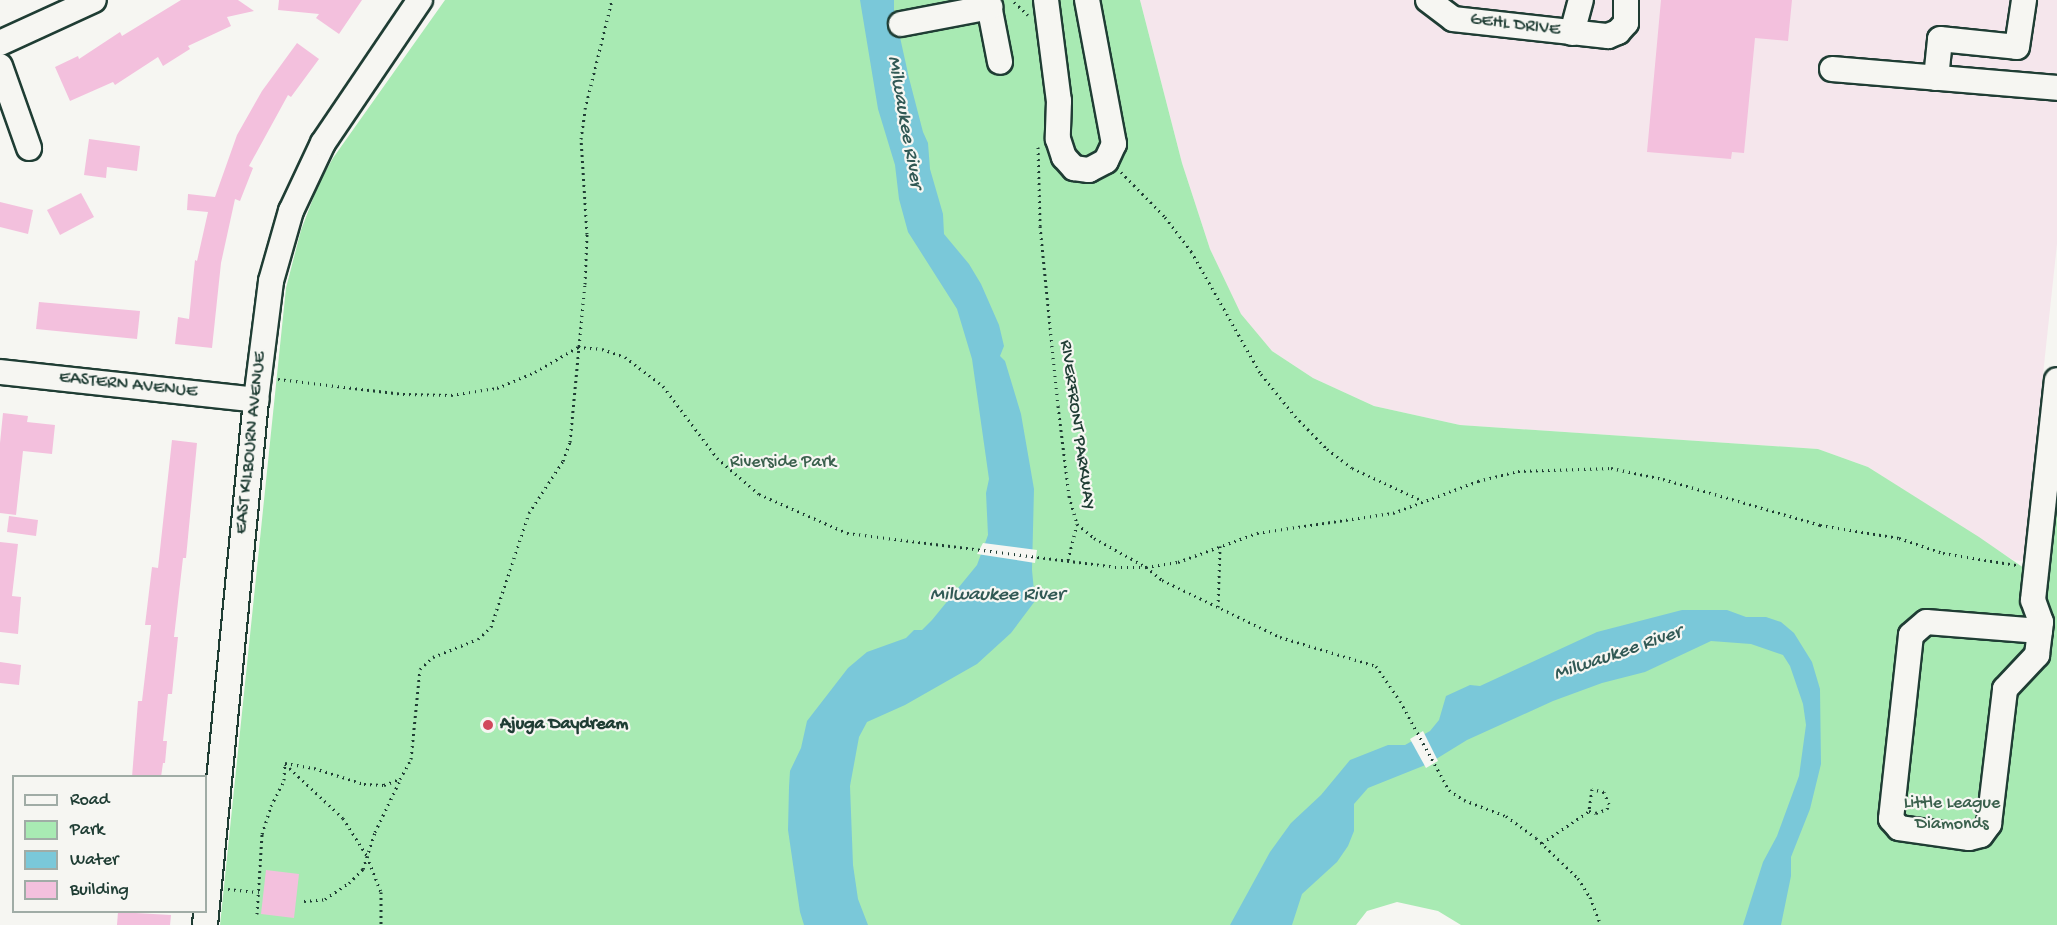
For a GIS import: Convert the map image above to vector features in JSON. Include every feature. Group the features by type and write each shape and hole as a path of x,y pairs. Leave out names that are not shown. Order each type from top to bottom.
{"street":[{"path":"0,43 94,0"},
{"name":"EAST KILBOURN AVENUE","path":"207,900 256,400 271,281 291,211 323,143 420,0"},
{"path":"1046,0 1059,101 1058,139 1064,157 1074,168 1089,170 1106,161 1114,144 1113,125 1087,0"},
{"name":"GEHL DRIVE","path":"1428,0 1453,19 1608,36 1618,32 1626,24 1626,0"},
{"name":"GEHL DRIVE","path":"1572,33 1581,0"},
{"path":"1936,78 1940,39 2017,47 2024,0"},
{"path":"901,24 989,4 1000,62"},
{"path":"0,66 29,148"},
{"path":"1832,69 2057,88"},
{"name":"EASTERN AVENUE","path":"0,372 256,400"},
{"path":"2040,631 1926,622 1911,635 1891,819 1899,828 1969,838 1981,835 1989,824 2006,689 2037,655 2040,631 2041,622 2033,600 2057,380"}],"path":[{"path":"304,901 325,899 350,883 363,869 375,832 411,759 420,669 432,657 478,639 491,627 529,513 563,461 570,442 587,234 581,139 585,109 612,0"},
{"name":"RIVERFRONT PARKWAY","path":"1038,141 1040,226 1054,371 1069,496 1077,524 1103,544 1146,567 1162,580 1280,637 1376,666 1401,700 1440,777 1449,790 1464,800 1506,816 1542,843 1578,878 1590,897 1601,925"},
{"path":"1106,161 1129,178 1165,217 1191,251 1261,374 1295,416 1327,449 1352,468 1423,501"},
{"path":"259,376 403,394 450,395 497,388 535,372 578,347 602,349 625,357 654,378 669,394 717,458 759,494 847,533 1115,567 1146,567 1178,562 1257,533 1393,513 1478,481 1518,471 1611,468 1663,479 1820,525 1899,538 1943,553 2036,567"},
{"path":"1068,560 1077,524"},
{"path":"1218,607 1220,546"},
{"path":"285,763 314,768 364,784 384,785 400,779"},
{"path":"285,763 343,818 368,856 381,892 381,925"},
{"path":"258,914 262,834 271,806 284,780 285,763"},
{"path":"1542,843 1589,811 1592,789 1604,792 1609,804 1607,809 1596,813 1589,811"},
{"path":"208,887 259,892"}],"shaded area":[{"path":"1140,0 2057,0 2057,244 2023,561 2013,560 1868,467 1818,449 1460,425 1374,406 1313,378 1272,351 1240,314 1210,249 1182,163"}],"green space":[{"name":"Riverside Park","path":"445,0 1140,0 1182,163 1210,249 1241,314 1272,351 1313,378 1374,406 1460,425 1818,449 1868,467 1979,537 2047,584 2057,502 2057,925 1461,925 1438,911 1397,902 1367,911 1356,925 220,925 286,288 301,230 319,183 333,158"}],"water":[{"path":"860,0 894,0 894,10 909,78 928,143 930,169 943,214 944,234 969,264 981,284 999,325 1004,346 1000,356 1005,361 1021,414 1034,489 1032,570 1035,601 1011,633 977,664 905,705 867,722 859,737 850,786 853,865 858,899 868,925 804,925 788,830 790,771 801,748 807,721 848,668 867,652 906,638 914,630 922,630 932,620 977,565 988,535 986,493 989,479 972,359 957,309 908,232 899,199 895,165 878,109"},
{"name":"Milwaukee River","path":"1682,610 1727,610 1746,617 1766,617 1781,622 1794,633 1812,662 1820,689 1821,764 1810,809 1791,857 1791,876 1781,925 1743,925 1763,862 1777,836 1799,776 1806,725 1803,704 1790,666 1783,655 1751,644 1711,641 1645,672 1602,683 1553,701 1467,740 1428,764 1368,788 1354,804 1354,831 1348,846 1337,862 1302,894 1292,925 1230,925 1270,852 1291,823 1321,795 1350,760 1388,745 1405,745 1430,731 1439,720 1446,696 1470,685 1480,686 1597,632"}],"pier":[{"path":"983,543 1037,550 1035,563 977,554"},
{"path":"1423,731 1438,761 1426,768 1410,739"}],"building":[{"path":"181,0 238,0 254,11 227,17 231,26 188,46 190,49 163,66 158,57 115,85 113,82 70,101 55,67 78,56 79,59 120,32 122,36"},
{"path":"279,0 362,0 339,34 316,18 319,14 278,10"},
{"path":"1661,0 1792,0 1788,41 1755,38 1744,153 1732,152 1731,159 1647,152"},
{"path":"297,43 319,59 291,97 288,95 249,166 253,168 240,201 235,199 221,263 212,348 175,344 178,317 189,319 195,260 197,261 208,212 187,210 188,194 215,197 237,135 262,91"},
{"path":"89,139 140,146 137,171 107,167 106,178 84,175"},
{"path":"81,193 94,217 60,235 47,210"},
{"path":"0,202 33,210 28,234 0,227"},
{"path":"39,302 140,311 137,339 36,329"},
{"path":"3,413 28,416 27,422 55,425 52,454 23,451 16,515 0,513 0,443"},
{"path":"172,440 197,443 186,558 183,558 174,637 178,637 172,694 168,694 163,741 167,741 165,763 163,763 161,775 132,775 138,701 142,701 151,625 145,625 152,567 158,568"},
{"path":"9,516 38,520 36,536 7,532"},
{"path":"0,542 18,544 12,596 21,597 18,634 0,632"},
{"path":"0,662 21,665 19,685 0,683"},
{"path":"266,870 299,874 294,918 261,914"},
{"path":"118,913 171,915 170,925 117,925"}],"place":[{"name":"Ajuga Daydream","path":"488,725"}],"park label":[{"name":"Little League Diamonds","path":"1952,815"}]}
